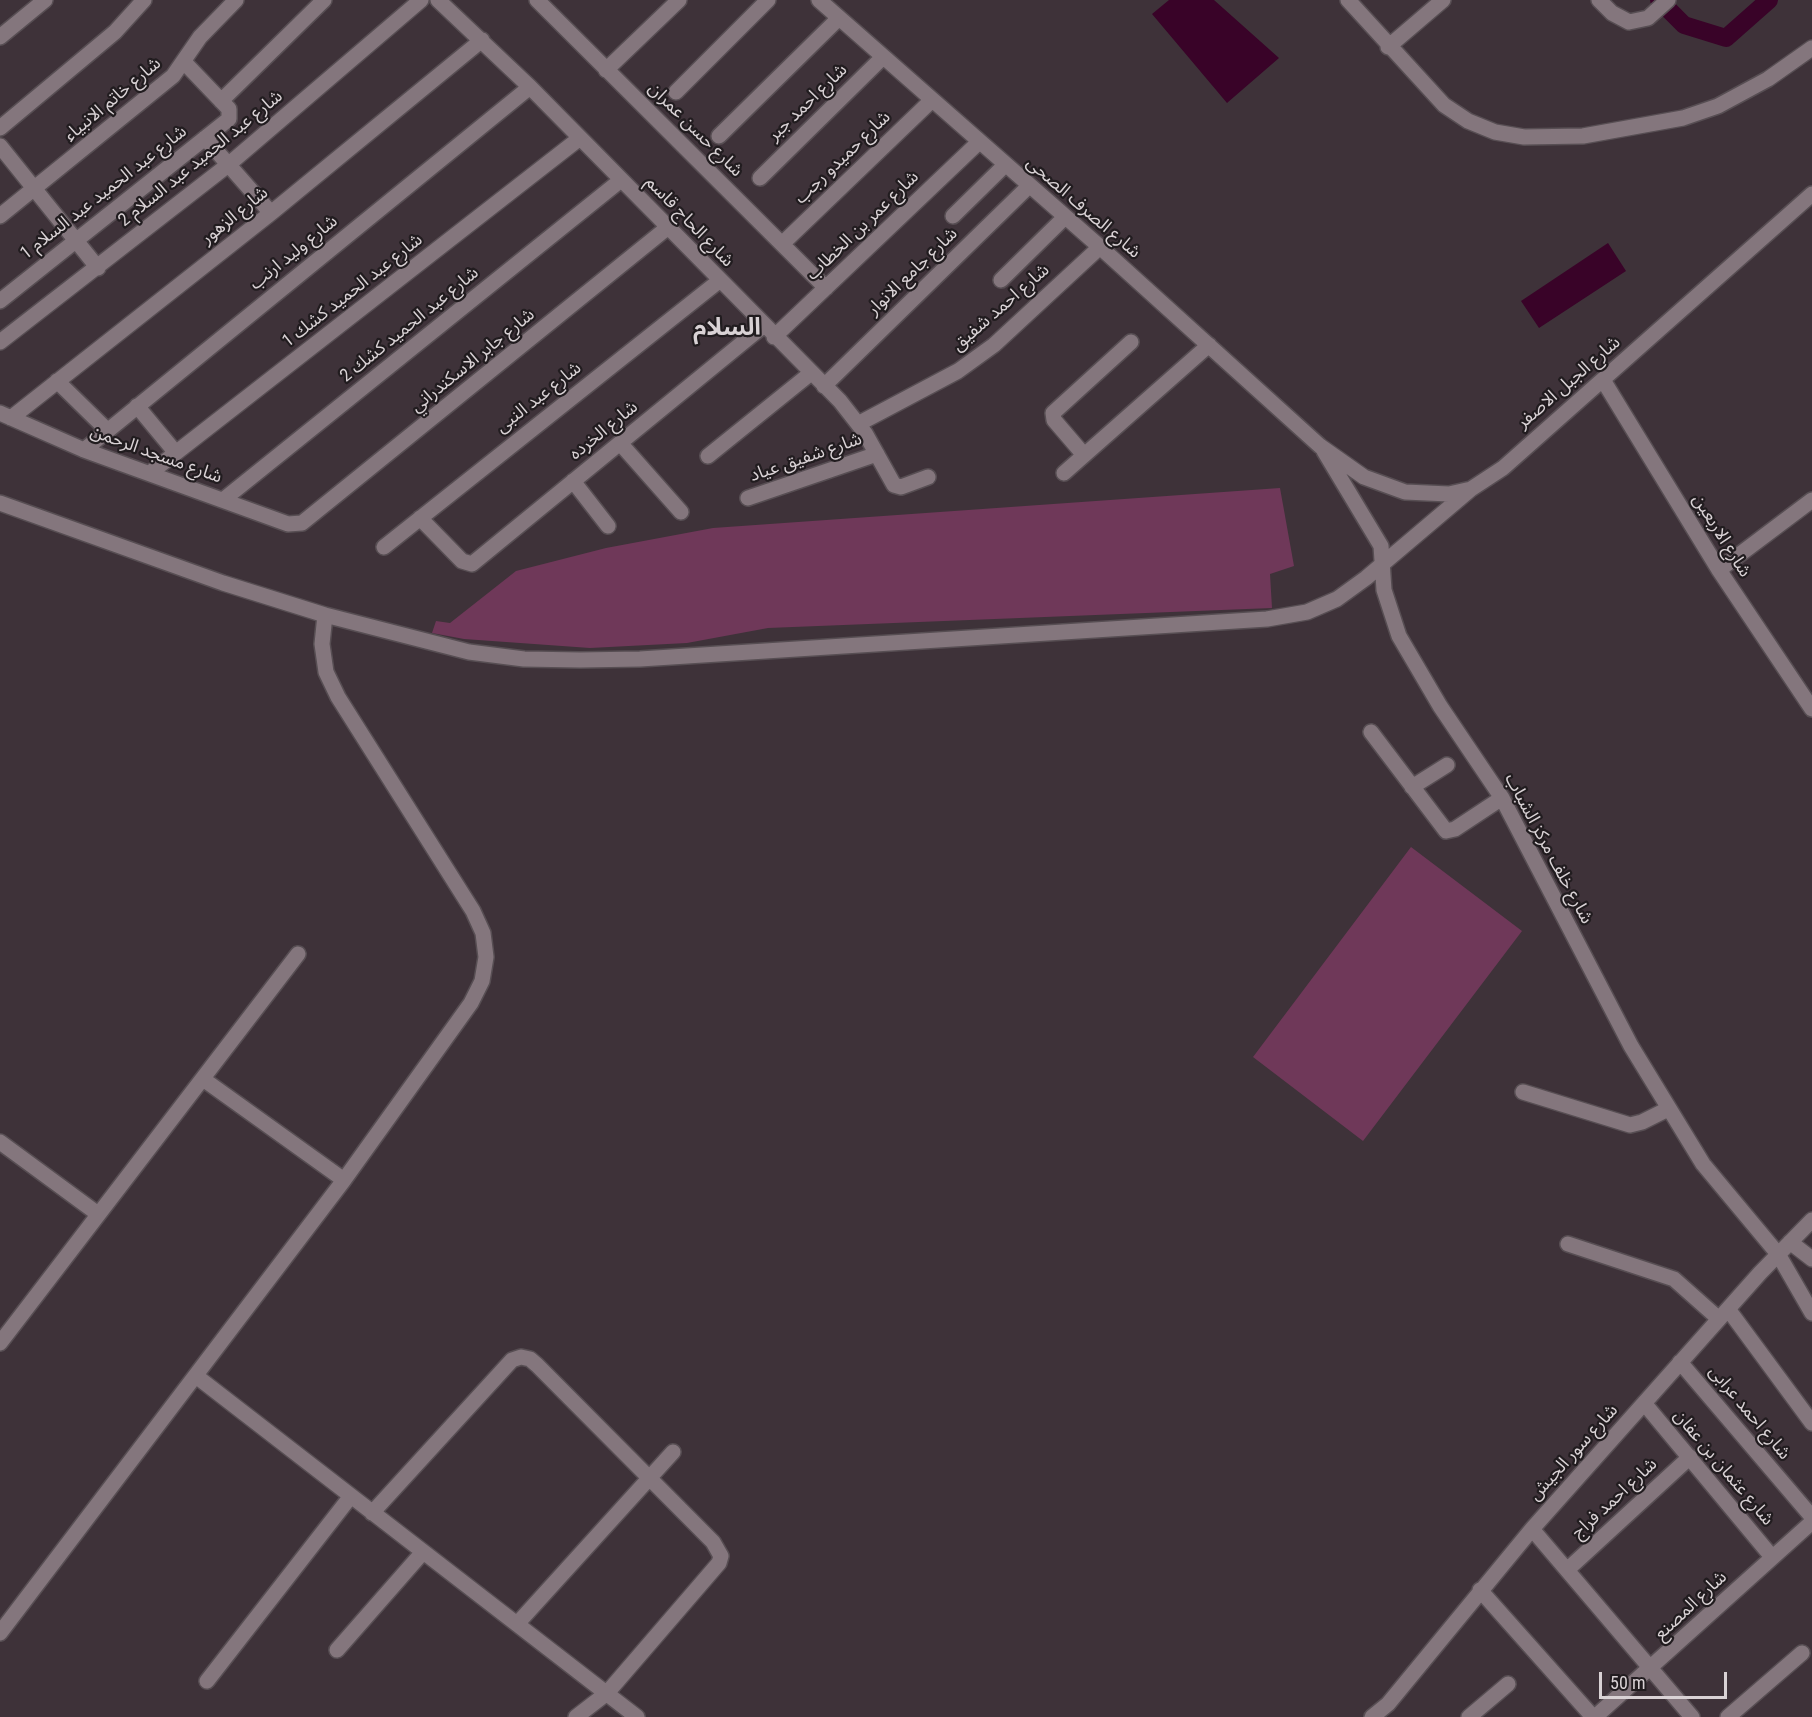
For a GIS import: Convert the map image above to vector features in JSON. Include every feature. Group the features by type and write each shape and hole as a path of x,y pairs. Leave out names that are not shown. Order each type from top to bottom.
{"street":[{"path":"0,37 45,0"},
{"path":"0,128 115,32 144,0"},
{"name":"شارع خاتم الانبياء","path":"0,216 165,84 184,62 200,37 236,0"},
{"path":"184,62 221,101 324,0"},
{"name":"شارع عبد الحميد عبد السلام 2","path":"0,342 228,165 421,0"},
{"name":"شارع الحاج قاسم","path":"438,0 530,87 824,386 858,424 894,485 901,487 928,477"},
{"name":"شارع حسن عمران","path":"537,0 826,288"},
{"path":"606,70 679,0"},
{"path":"676,92 768,0"},
{"name":"شارع الصرف الصحى","path":"819,0 1100,247 1320,446"},
{"path":"1348,0 1444,105 1468,121 1495,132 1524,137 1583,136 1683,118 1719,106 1758,85 1812,48"},
{"path":"1388,46 1443,0"},
{"path":"1599,0 1612,13 1629,22 1648,18 1668,0"},
{"path":"719,136 839,18"},
{"name":"شارع الزهور","path":"5,416 57,381 271,213 482,40"},
{"name":"شارع احمد جبر","path":"760,178 883,57"},
{"name":"شارع وليد ارنب","path":"84,450 530,87"},
{"name":"شارع حميدو رجب","path":"782,244 932,100"},
{"name":"شارع عبد الحميد عبد السلام 1","path":"0,301 231,115 221,101"},
{"path":"205,138 271,213"},
{"name":"شارع عبد الحميد كشك 1","path":"150,473 580,138"},
{"name":"شارع عمر بن الخطاب","path":"769,332 826,288 979,142"},
{"path":"0,146 98,268"},
{"path":"953,216 1005,165"},
{"name":"شارع عبد الحميد كشك 2","path":"223,500 621,180"},
{"name":"شارع جامع الانوار","path":"824,386 1029,186"},
{"name":"شارع الجبل الاصفر","path":"1320,446 1364,477 1405,492 1449,494 1471,489 1503,468 1812,194"},
{"path":"1001,280 1065,217"},
{"name":"شارع جابر الاسكندراني","path":"302,523 667,228"},
{"name":"شارع احمد شفيق","path":"858,424 958,371 994,345 1100,247"},
{"name":"شارع عبد النبى","path":"384,547 719,281"},
{"name":"شارع الخرده","path":"420,518 462,561 469,564 620,443 769,332"},
{"path":"1084,455 1054,420 1053,413 1131,342"},
{"path":"1064,473 1209,345"},
{"path":"708,456 811,373"},
{"name":"شارع الاربعين","path":"1602,380 1719,570 1812,710"},
{"path":"57,381 107,430"},
{"path":"137,406 176,453"},
{"name":"شارع مسجد الرحمن","path":"5,416 84,450 288,524 302,523"},
{"path":"620,443 681,512"},
{"name":"شارع خلف مركز الشباب","path":"1320,446 1381,546 1386,598 1399,636 1440,706 1502,798 1631,1046 1668,1109 1722,1190 1778,1254 1812,1313"},
{"name":"شارع شفيق عياد","path":"748,498 877,454"},
{"path":"573,481 608,526"},
{"path":"0,503 223,583 325,615 469,652 524,659 640,659 1267,619 1306,612 1337,598 1382,566 1471,489"},
{"path":"1719,570 1812,500"},
{"path":"0,1633 344,1180 471,1003 482,981 486,957 483,933 473,911 338,697 326,672 322,644 325,615"},
{"path":"1371,732 1446,831 1455,829 1502,798"},
{"path":"1413,787 1447,765"},
{"path":"0,1343 298,954"},
{"path":"203,1078 344,1180"},
{"path":"1523,1092 1630,1125 1642,1122 1668,1109"},
{"path":"0,1142 98,1214"},
{"name":"شارع سور الجيش","path":"1372,1717 1388,1704 1532,1529 1723,1314 1812,1220"},
{"path":"1790,1242 1812,1259"},
{"path":"1569,1244 1674,1279 1723,1314 1812,1424"},
{"path":"372,1513 512,1360 521,1357 530,1359 537,1365 713,1542 721,1556 714,1569 607,1693 576,1717"},
{"name":"شارع احمد عرابى","path":"1680,1362 1812,1517"},
{"path":"196,1376 637,1717"},
{"name":"شارع عثمان بن عفان","path":"1644,1403 1772,1557"},
{"path":"517,1624 673,1452"},
{"name":"شارع احمد فراج","path":"1568,1570 1690,1457"},
{"path":"207,1681 351,1496"},
{"name":"شارع المصنع","path":"1594,1717 1652,1668 1812,1522"},
{"path":"1532,1529 1692,1717"},
{"path":"337,1650 423,1552"},
{"path":"1480,1590 1594,1717"},
{"path":"1728,1717 1802,1653"},
{"path":"1469,1717 1508,1684"},
{"path":"1388,1704 1398,1717"}],"shaded area":[{"path":"1169,0 1214,0 1279,58 1227,103 1152,14"},
{"path":"1608,243 1626,271 1539,328 1521,301"},
{"path":"1280,488 1294,566 1270,574 1272,608 768,628 687,643 590,648 464,639 432,633 436,621 450,623 516,571 606,548 713,528"},
{"path":"1411,847 1522,931 1363,1141 1253,1057"}],"waterway":[{"path":"1659,0 1684,25 1726,38 1769,0"}],"district":[{"name":"السلام","path":"727,329"}]}
